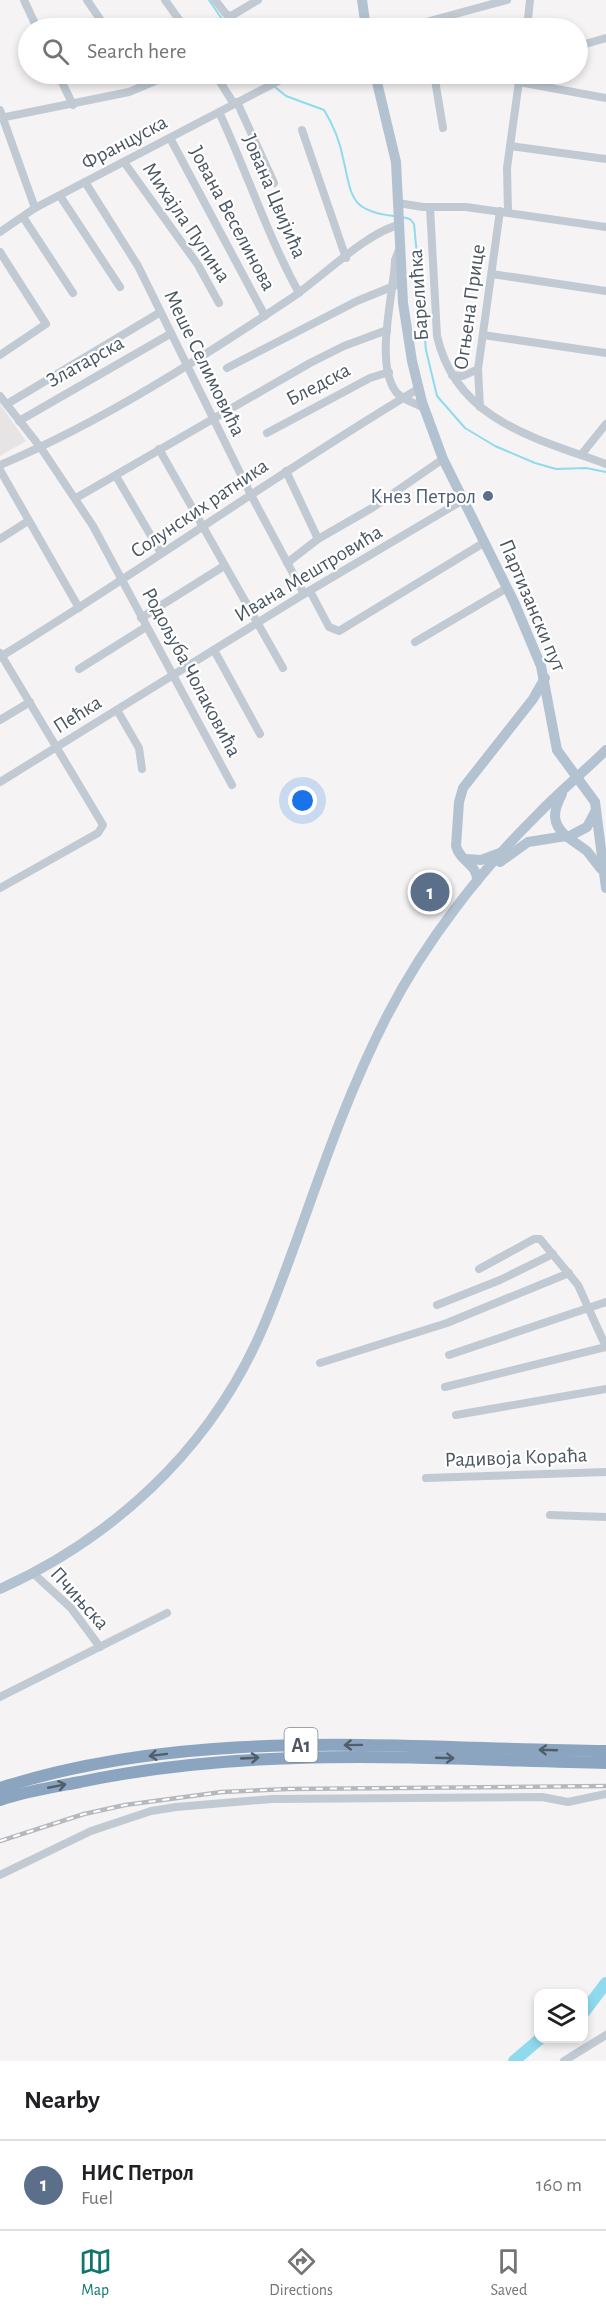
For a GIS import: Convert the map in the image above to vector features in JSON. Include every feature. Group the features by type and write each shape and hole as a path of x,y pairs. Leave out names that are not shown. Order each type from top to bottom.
{"highway":[{"name":"A1","path":"0,1788 129,1759 240,1747 368,1745 606,1751"},
{"name":"A1","path":"0,1800 124,1772 226,1760 372,1757 606,1763"}],"main road":[{"path":"362,0 365,18"},
{"name":"Партизански пут","path":"378,84 394,148 405,320 418,389 443,459 507,588 545,678 557,750 587,789 596,810 606,888"},
{"path":"477,881 475,870 459,854 456,846 461,793 521,714 545,678"},
{"path":"521,714 532,708 549,707"},
{"path":"0,1589 34,1574 81,1545 136,1503 185,1453 230,1393 270,1311 341,1117 386,1017 428,948 477,881 501,853 564,789 606,750"},
{"path":"564,789 554,814 557,827 590,855 603,872"},
{"path":"490,866 528,842 567,837 587,827 596,810"},
{"path":"465,859 481,860 501,853"}],"street":[{"path":"24,0 32,18"},
{"path":"87,0 99,18"},
{"path":"165,0 178,18"},
{"path":"215,0 226,14 231,16 258,0"},
{"path":"449,18 507,0"},
{"path":"527,18 530,0"},
{"path":"588,43 606,38"},
{"path":"63,84 73,105"},
{"path":"35,208 1,115 73,105 121,95 148,84"},
{"name":"Јована Цвијића","path":"222,84 236,103 274,183"},
{"name":"Француска","path":"0,232 35,208 273,84"},
{"path":"436,84 443,128"},
{"name":"Огњена Прице","path":"480,407 478,369 504,212 506,176 518,84"},
{"path":"545,84 606,98"},
{"name":"Јована Цвијића","path":"219,112 272,240 298,293"},
{"path":"303,130 346,258"},
{"name":"Јована Веселинова","path":"170,138 265,316"},
{"path":"510,146 606,159"},
{"name":"Михајла Пупина","path":"124,162 198,265 219,303"},
{"name":"Меше Селимовића","path":"85,182 130,250 159,313 287,563 334,631 339,631 485,542"},
{"path":"60,196 120,287"},
{"path":"398,204 466,207 606,227"},
{"name":"Барелићка","path":"430,207 437,336 452,375 480,407 505,425 606,464"},
{"path":"23,217 73,293"},
{"path":"0,465 41,448 187,364 265,316 379,232 399,222"},
{"name":"Партизански пут","path":"400,247 395,260 394,286 387,330 389,372 394,389 403,398"},
{"path":"0,252 46,324 0,355"},
{"path":"492,274 606,291"},
{"path":"227,368 357,301 394,286"},
{"path":"7,404 159,313"},
{"path":"76,498 335,350 387,330"},
{"name":"Златарска","path":"19,421 170,334"},
{"path":"483,335 606,353"},
{"path":"452,375 463,376 478,369"},
{"name":"Бледска","path":"267,433 370,378 389,372"},
{"name":"Солунских ратника","path":"1,655 123,581 250,493 418,389"},
{"name":"Родољуба Чолаковића","path":"0,396 41,448 76,498 232,785"},
{"path":"403,398 424,408"},
{"path":"581,455 606,424"},
{"path":"159,449 282,668"},
{"path":"287,563 318,539 372,508 443,459"},
{"path":"0,470 79,608"},
{"path":"286,471 318,539"},
{"path":"116,476 161,553"},
{"name":"Ивана Мештровића","path":"172,677 463,500"},
{"path":"0,538 28,521"},
{"path":"141,618 224,566"},
{"path":"414,642 507,588"},
{"path":"79,669 146,627"},
{"path":"214,650 260,734"},
{"path":"0,888 98,833 103,825 59,747 1,655"},
{"name":"Пећка","path":"0,782 172,677"},
{"path":"0,720 30,702"},
{"path":"117,711 139,748 142,769"},
{"path":"444,1387 606,1347 569,1273 537,1239 479,1269"},
{"path":"437,1305 500,1280 553,1254"},
{"path":"320,1363 447,1323 569,1273"},
{"path":"449,1355 606,1302"},
{"path":"456,1415 606,1389"},
{"name":"Радивоја Кораћа","path":"426,1478 606,1472"},
{"path":"550,1515 606,1517"},
{"name":"Пчињска","path":"34,1574 71,1608 100,1647"},
{"name":"Пчињска","path":"0,1697 167,1613"},
{"path":"0,1875 91,1831 151,1811 176,1807 272,1798 542,1797 568,1802 606,1794"},
{"path":"564,2061 606,2035"}],"shaded area":[{"path":"0,404 26,441 0,456"}],"waterway":[{"path":"209,0 221,18"},
{"path":"275,87 286,96 324,110 338,139 348,182 355,199 368,210 394,216"},
{"path":"402,217 410,219 414,224 426,350 437,396 465,428 495,446 556,469 586,468 606,472"},
{"path":"588,2007 606,1983"},
{"path":"514,2061 535,2043"}],"railway":[{"path":"0,1841 84,1814 125,1805 222,1792 288,1789 606,1786"}],"place":[{"name":"Кнез Петрол","path":"488,496"},
{"name":"НИС Петрол","path":"430,892"}]}
